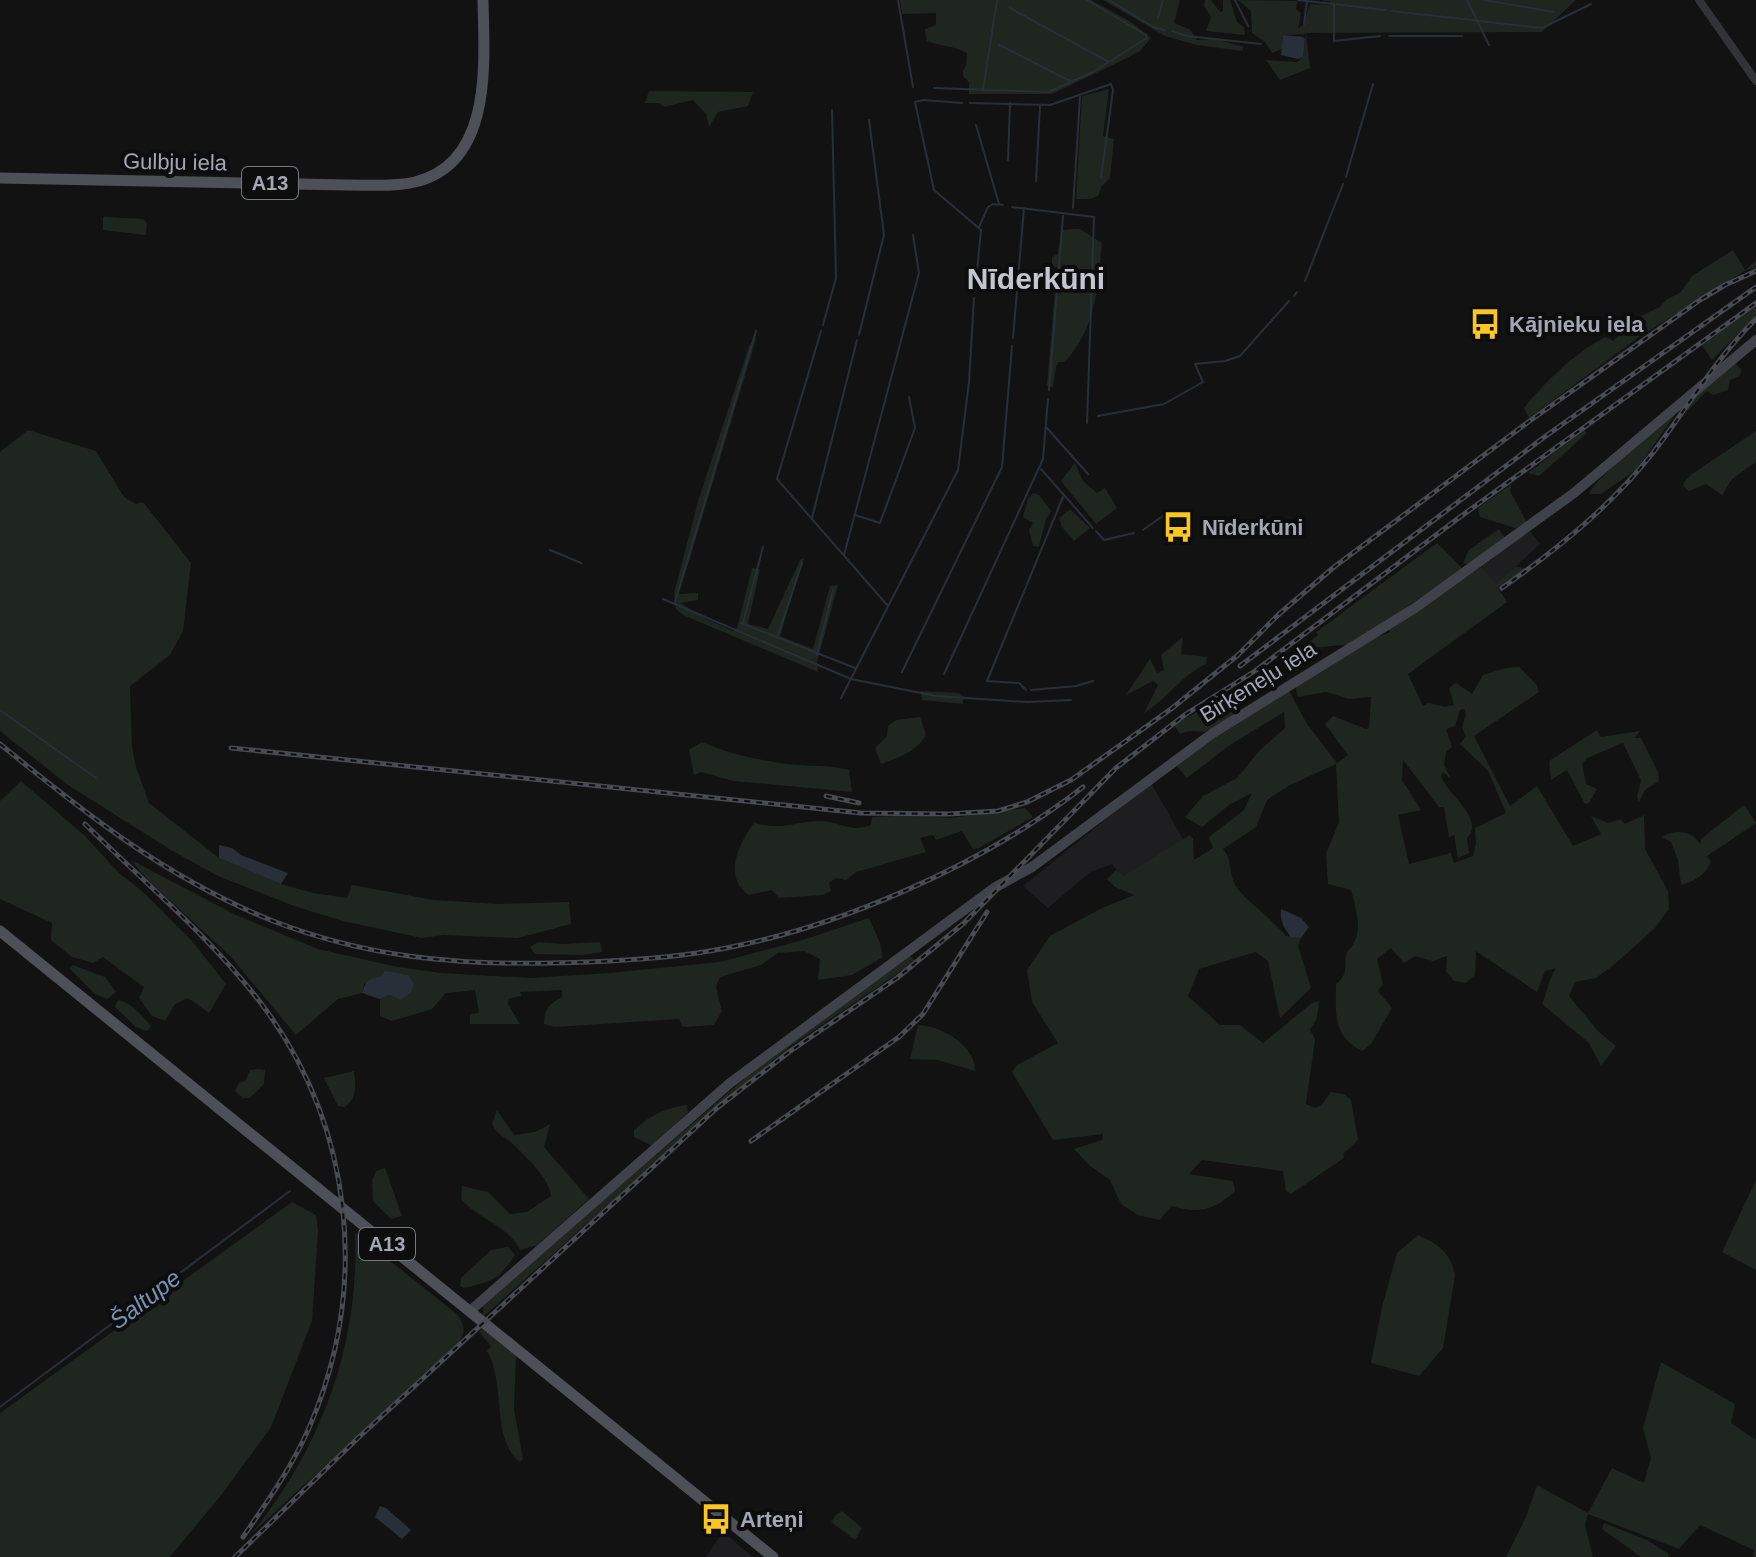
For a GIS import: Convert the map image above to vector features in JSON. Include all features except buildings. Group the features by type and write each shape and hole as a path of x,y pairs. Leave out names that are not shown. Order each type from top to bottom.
{"main road":[{"name":"Gulbju iela","path":"0,178 347,185 414,182 432,176 449,163 465,144 479,113 484,86 483,0"},
{"name":"Birķeneļu iela","path":"470,1311 730,1083 773,1049 994,888 1032,867 1213,733 1415,608 1574,493 1756,340"},
{"name":"A13","path":"0,931 773,1557"}],"street":[{"path":"1699,0 1756,81"}],"shaded area":[{"path":"900,0 1091,0 1131,22 1151,38 1140,51 1052,94 969,94 969,82 963,76 967,53 927,41 925,29 936,25 936,13 902,14"},
{"path":"1103,0 1180,0 1174,23 1191,30 1197,40 1215,39 1244,47 1242,51 1197,45 1165,36"},
{"path":"1205,0 1211,0 1220,12 1223,11 1223,0 1230,0 1245,35 1206,31 1211,17 1204,6"},
{"path":"1238,0 1297,1 1296,9 1301,13 1298,29 1304,24 1310,4 1330,5 1330,1 1324,0 1576,0 1542,32 1306,33 1310,68 1280,80 1266,60 1297,62 1303,57 1306,34 1283,35 1282,49 1272,53 1265,42 1252,33 1251,11"},
{"path":"1283,35 1305,39 1303,57 1298,59 1281,55"},
{"path":"1109,89 1103,136 1114,139 1110,178 1098,196 1076,199 1082,96"},
{"path":"649,91 753,92 748,106 718,112 709,127 706,114 693,100 664,107 659,103 645,103"},
{"path":"103,217 143,219 147,223 146,235 103,230"},
{"path":"1080,229 1102,243 1094,306 1076,348 1065,362 1059,362 1056,367 1053,387 1047,385 1057,267 1052,268 1052,257 1058,254 1061,230"},
{"path":"1733,250 1745,270 1756,261 1756,268 1746,270 1639,337 1529,418 1524,408 1572,359 1606,337 1613,341 1639,317 1680,293 1692,276"},
{"path":"1756,306 1756,316 1712,360 1702,345"},
{"path":"757,336 679,594 698,593 698,600 681,603 733,631 737,628 752,568 760,569 748,624 768,629 800,560 804,558 780,636 813,649 830,586 838,585 817,662 818,672 683,615 676,609 674,593 699,498 749,346"},
{"path":"1734,363 1741,369 1740,376 1730,380 1728,390 1713,395 1707,391 1686,412 1697,392"},
{"path":"1679,409 1637,469 1601,494 1589,494 1614,465"},
{"path":"28,430 96,451 124,497 136,504 143,502 191,563 183,631 170,655 130,686 132,747 149,803 219,858 281,884 347,898 352,885 434,900 497,904 569,902 571,924 518,938 443,935 422,938 343,921 294,906 216,875 171,850 68,785 0,731 0,452"},
{"path":"1584,430 1587,433 1539,476 1528,473"},
{"path":"1756,431 1756,462 1732,479 1722,495 1706,484 1689,491 1683,486 1692,474"},
{"path":"1075,463 1083,481 1097,493 1105,488 1117,508 1096,524 1061,481"},
{"path":"1512,484 1510,491 1527,523 1515,528 1480,517 1478,508"},
{"path":"1033,493 1039,495 1051,511 1039,547 1033,546 1029,530 1033,523 1023,517"},
{"path":"1070,509 1090,528 1074,541 1062,527 1059,518"},
{"path":"1499,529 1505,538 1469,565 1463,563 1469,550"},
{"path":"1529,530 1540,544 1496,585 1481,567"},
{"path":"1437,543 1461,570 1353,644 1312,648 1311,653 1300,657 1308,643 1318,635 1316,632"},
{"path":"1481,567 1496,584 1515,567 1526,568 1498,588 1507,602 1408,674 1423,706 1428,703 1445,707 1454,705 1449,688 1456,683 1472,694 1483,675 1506,668 1519,667 1537,685 1539,692 1474,736 1510,806 1537,786 1573,846 1601,834 1591,816 1608,823 1621,819 1625,824 1644,815 1645,849 1668,891 1669,909 1655,928 1615,964 1596,978 1575,982 1569,996 1599,1032 1616,1046 1601,1066 1589,1043 1542,1004 1556,968 1545,971 1537,992 1476,951 1475,975 1465,983 1454,981 1446,971 1447,956 1433,961 1415,956 1404,963 1391,948 1377,959 1383,984 1378,991 1392,1008 1371,1044 1362,1051 1345,1038 1338,1023 1336,984 1344,973 1346,953 1356,939 1358,923 1351,890 1328,884 1326,854 1339,822 1336,764 1288,786 1267,800 1256,827 1223,849 1239,891 1286,936 1301,938 1298,946 1311,988 1280,1018 1268,961 1256,952 1199,969 1188,996 1220,1025 1240,1025 1263,1043 1312,1003 1319,1001 1317,1018 1310,1030 1315,1039 1306,1104 1315,1108 1321,1106 1331,1092 1344,1094 1351,1100 1358,1140 1343,1154 1344,1158 1291,1194 1286,1191 1283,1171 1202,1160 1189,1174 1233,1181 1235,1191 1220,1203 1205,1209 1171,1206 1160,1220 1138,1215 1121,1204 1110,1180 1074,1149 1102,1140 1103,1134 1053,1140 1012,1072 1017,1065 1058,1043 1032,1002 1027,970 1050,936 1134,895 1115,887 1107,879 1116,870 1123,876 1190,835 1194,860 1213,848 1209,837 1244,810 1252,793 1229,805 1202,827 1185,817 1203,796 1237,778 1259,751 1285,728 1284,712 1227,747 1187,778 1175,764 1288,689 1307,724 1337,763 1348,755 1325,724 1333,716 1369,728 1371,697 1350,699 1326,692 1298,697 1295,684 1390,632 1389,629","holes":["1464,709 1466,714 1462,728 1466,736 1460,744 1488,771 1506,813 1475,828 1473,856 1454,863 1451,853 1409,864 1398,815 1421,810 1402,780 1403,760 1439,807 1444,807 1449,837 1454,835 1458,858 1469,853 1467,838 1472,831 1472,823 1441,776 1443,772 1451,779 1444,765 1446,752 1452,747 1446,729 1455,726 1460,710"]},
{"path":"1183,637 1181,654 1207,657 1206,664 1144,713 1158,685 1153,681 1126,695 1150,659 1157,673 1164,670 1161,655"},
{"path":"921,691 959,693 963,696 963,704 922,700"},
{"path":"1233,691 1209,716 1230,700 1236,713 1205,732 1180,734 1174,725"},
{"path":"920,717 926,734 918,745 881,764 875,748 887,736 888,726 896,720"},
{"path":"1597,730 1601,737 1640,731 1635,738 1641,738 1658,772 1659,781 1645,790 1639,802 1637,797 1641,780 1623,743 1587,758 1582,764 1586,784 1597,789 1589,803 1585,804 1567,770 1551,780 1549,761"},
{"path":"702,742 764,760 849,770 852,792 734,781 701,772 694,775 689,750"},
{"path":"21,781 84,835 119,873 143,892 192,941 226,984 209,1013 188,998 175,1004 165,1021 152,1016 139,998 144,987 103,957 93,963 72,957 51,940 52,923 0,899 0,801"},
{"path":"1151,783 1183,839 1177,845 1122,877 1112,864 1090,872 1048,908 1023,886"},
{"path":"1744,805 1756,823 1707,856 1711,862 1706,871 1681,885 1678,860 1671,842 1662,837 1673,832 1684,832 1701,845 1701,839"},
{"path":"1025,808 1033,817 979,848 973,849 962,831 936,840 933,835 920,838 926,852 856,872 846,880 836,878 829,883 831,891 823,895 779,898 772,890 749,895 736,879 739,850 754,823 782,826 822,821 858,828 871,825 872,817 914,815 950,818"},
{"path":"219,845 288,873 281,884 219,858"},
{"path":"131,860 236,915 318,949 441,973 530,978 720,962 803,940 869,918 883,957 852,975 818,980 820,959 804,951 778,953 761,965 720,977 716,987 722,1011 714,1025 683,1027 679,1019 554,1027 544,1024 546,1011 562,997 562,990 520,992 521,996 508,999 520,1024 470,1024 470,1014 479,1013 475,990 446,993 432,1009 392,1021 380,1016 380,999 390,995 380,977 364,984 362,993 338,999 296,1035 231,957 146,878"},
{"path":"1281,909 1301,918 1309,927 1301,938 1291,937 1286,930"},
{"path":"538,942 600,942 602,952 582,955 535,954 530,947"},
{"path":"910,956 916,961 791,1046 719,1105 483,1317 483,1304 774,1053"},
{"path":"73,965 105,977 116,992 107,999 95,994 69,968"},
{"path":"385,971 408,975 414,983 411,993 401,1000 390,995 380,999 362,993 368,981 380,977"},
{"path":"118,1000 144,1018 151,1026 147,1031 136,1027 115,1007"},
{"path":"918,1025 937,1029 956,1039 970,1053 975,1071 938,1060 910,1059"},
{"path":"250,1070 265,1070 264,1084 250,1098 243,1098 235,1091 239,1083 245,1081"},
{"path":"354,1071 354,1096 345,1107 338,1106 324,1078"},
{"path":"687,1105 688,1112 653,1146 634,1137 634,1130 652,1116"},
{"path":"497,1110 514,1135 535,1132 550,1124 544,1147 589,1199 537,1245 520,1250 508,1234 461,1199 462,1186 488,1192 510,1214 527,1212 551,1196 537,1169 494,1128 492,1124"},
{"path":"385,1168 402,1216 391,1219 373,1201 372,1181 376,1171"},
{"path":"1756,1180 1756,1270 1722,1252"},
{"path":"292,1202 316,1215 318,1231 312,1321 271,1427 222,1494 170,1557 0,1557 0,1413"},
{"path":"355,1233 458,1315 462,1322 462,1337 250,1535 297,1467 331,1393 351,1315"},
{"path":"1418,1235 1442,1250 1455,1275 1443,1348 1419,1376 1371,1363 1397,1253"},
{"path":"508,1247 515,1255 499,1275 482,1283 464,1288 460,1286 461,1278 491,1250"},
{"path":"483,1326 516,1355 514,1409 523,1459 519,1462 505,1439 496,1378 487,1351 491,1346 479,1332"},
{"path":"1661,1362 1735,1404 1731,1423 1756,1440 1756,1557 1753,1557 1754,1550 1700,1525 1679,1549 1588,1514 1585,1525 1593,1557 1506,1557 1526,1517 1537,1485 1588,1513 1612,1468 1644,1483 1651,1458 1643,1428"},
{"path":"380,1506 411,1530 402,1539 375,1517"},
{"path":"842,1511 862,1528 855,1540 831,1522"},
{"path":"1604,1523 1647,1540 1669,1554 1668,1557 1641,1557 1602,1529"},
{"path":"723,1532 753,1557 706,1557"}],"waterway":[{"path":"898,0 913,87"},
{"path":"983,90 997,0"},
{"path":"934,88 1048,92 1093,72 1147,38 1087,0"},
{"path":"1109,0 1153,27 1164,30"},
{"path":"1158,18 1163,0"},
{"path":"1235,0 1248,26"},
{"path":"1298,0 1385,10"},
{"path":"1467,0 1489,45"},
{"path":"1484,0 1554,12"},
{"path":"1304,24 1307,1"},
{"path":"1392,11 1542,28 1591,4"},
{"path":"1334,5 1334,41 1380,36"},
{"path":"1010,8 1107,61"},
{"path":"1172,31 1187,36 1261,44"},
{"path":"1389,36 1462,36"},
{"path":"999,45 1072,82"},
{"path":"970,103 1050,105 1111,84 1113,90 1101,178"},
{"path":"1346,177 1373,84"},
{"path":"1073,208 1080,97"},
{"path":"962,103 915,102 934,190 981,230 975,292"},
{"path":"1008,160 1010,103"},
{"path":"1036,181 1040,106"},
{"path":"823,325 836,278 832,110"},
{"path":"859,335 884,235 869,120"},
{"path":"976,125 999,204"},
{"path":"1305,281 1343,184"},
{"path":"979,227 988,207 1003,205"},
{"path":"1012,207 1094,217 1087,423"},
{"path":"1013,338 1024,208"},
{"path":"1049,390 1063,216"},
{"path":"844,555 919,273 913,235"},
{"path":"1294,296 1297,292"},
{"path":"841,698 958,470 969,382 974,298"},
{"path":"1098,416 1164,404 1203,382 1195,364 1240,356 1289,301"},
{"path":"675,602 756,331"},
{"path":"821,331 777,479 888,606"},
{"path":"812,518 857,340"},
{"path":"902,672 1002,467 1012,346"},
{"path":"855,515 880,523 915,428 909,397"},
{"path":"944,674 1043,459 1048,399"},
{"path":"1046,427 1088,474"},
{"path":"1041,469 1093,528"},
{"path":"1026,690 1019,683 987,681 1063,497"},
{"path":"1143,530 1167,513 1173,513"},
{"path":"1096,531 1104,540 1134,533"},
{"path":"743,623 763,547"},
{"path":"550,550 581,563"},
{"path":"777,638 802,563"},
{"path":"817,655 833,590"},
{"path":"663,599 851,679 936,696 1027,702 1071,700"},
{"path":"741,623 855,668"},
{"path":"1031,690 1076,686 1093,681"},
{"path":"0,710 96,778"},
{"name":"Šaltupe","path":"0,1407 290,1191"}],"railway":[{"path":"231,748 861,813 998,811 1027,802 1071,780 1171,709 1238,655 1278,615 1334,567 1531,420 1700,300 1756,271"},
{"path":"1240,666 1543,438 1756,287"},
{"path":"235,1557 358,1438 717,1108 789,1052 897,978 964,923 1116,768 1186,714 1255,671 1460,517 1756,303"},
{"path":"1502,588 1562,543 1636,473 1727,351 1756,319"},
{"path":"0,744 130,843 198,886 235,904 273,921 342,943 411,956 480,962 570,963 661,957 747,944 798,930 900,893 950,870 998,844 1083,787"},
{"path":"826,796 859,803"},
{"path":"85,824 198,932 260,1002 292,1050 316,1101 333,1154 343,1208 345,1264 340,1319 328,1374 295,1457 243,1537"},
{"path":"751,1141 899,1037 923,1014 987,912"}],"place":[{"name":"Kājnieku iela","path":"1485,324"},
{"name":"Nīderkūni","path":"1178,527"},
{"name":"Arteņi","path":"716,1519"}],"district":[{"name":"Nīderkūni","path":"1036,278"}]}
